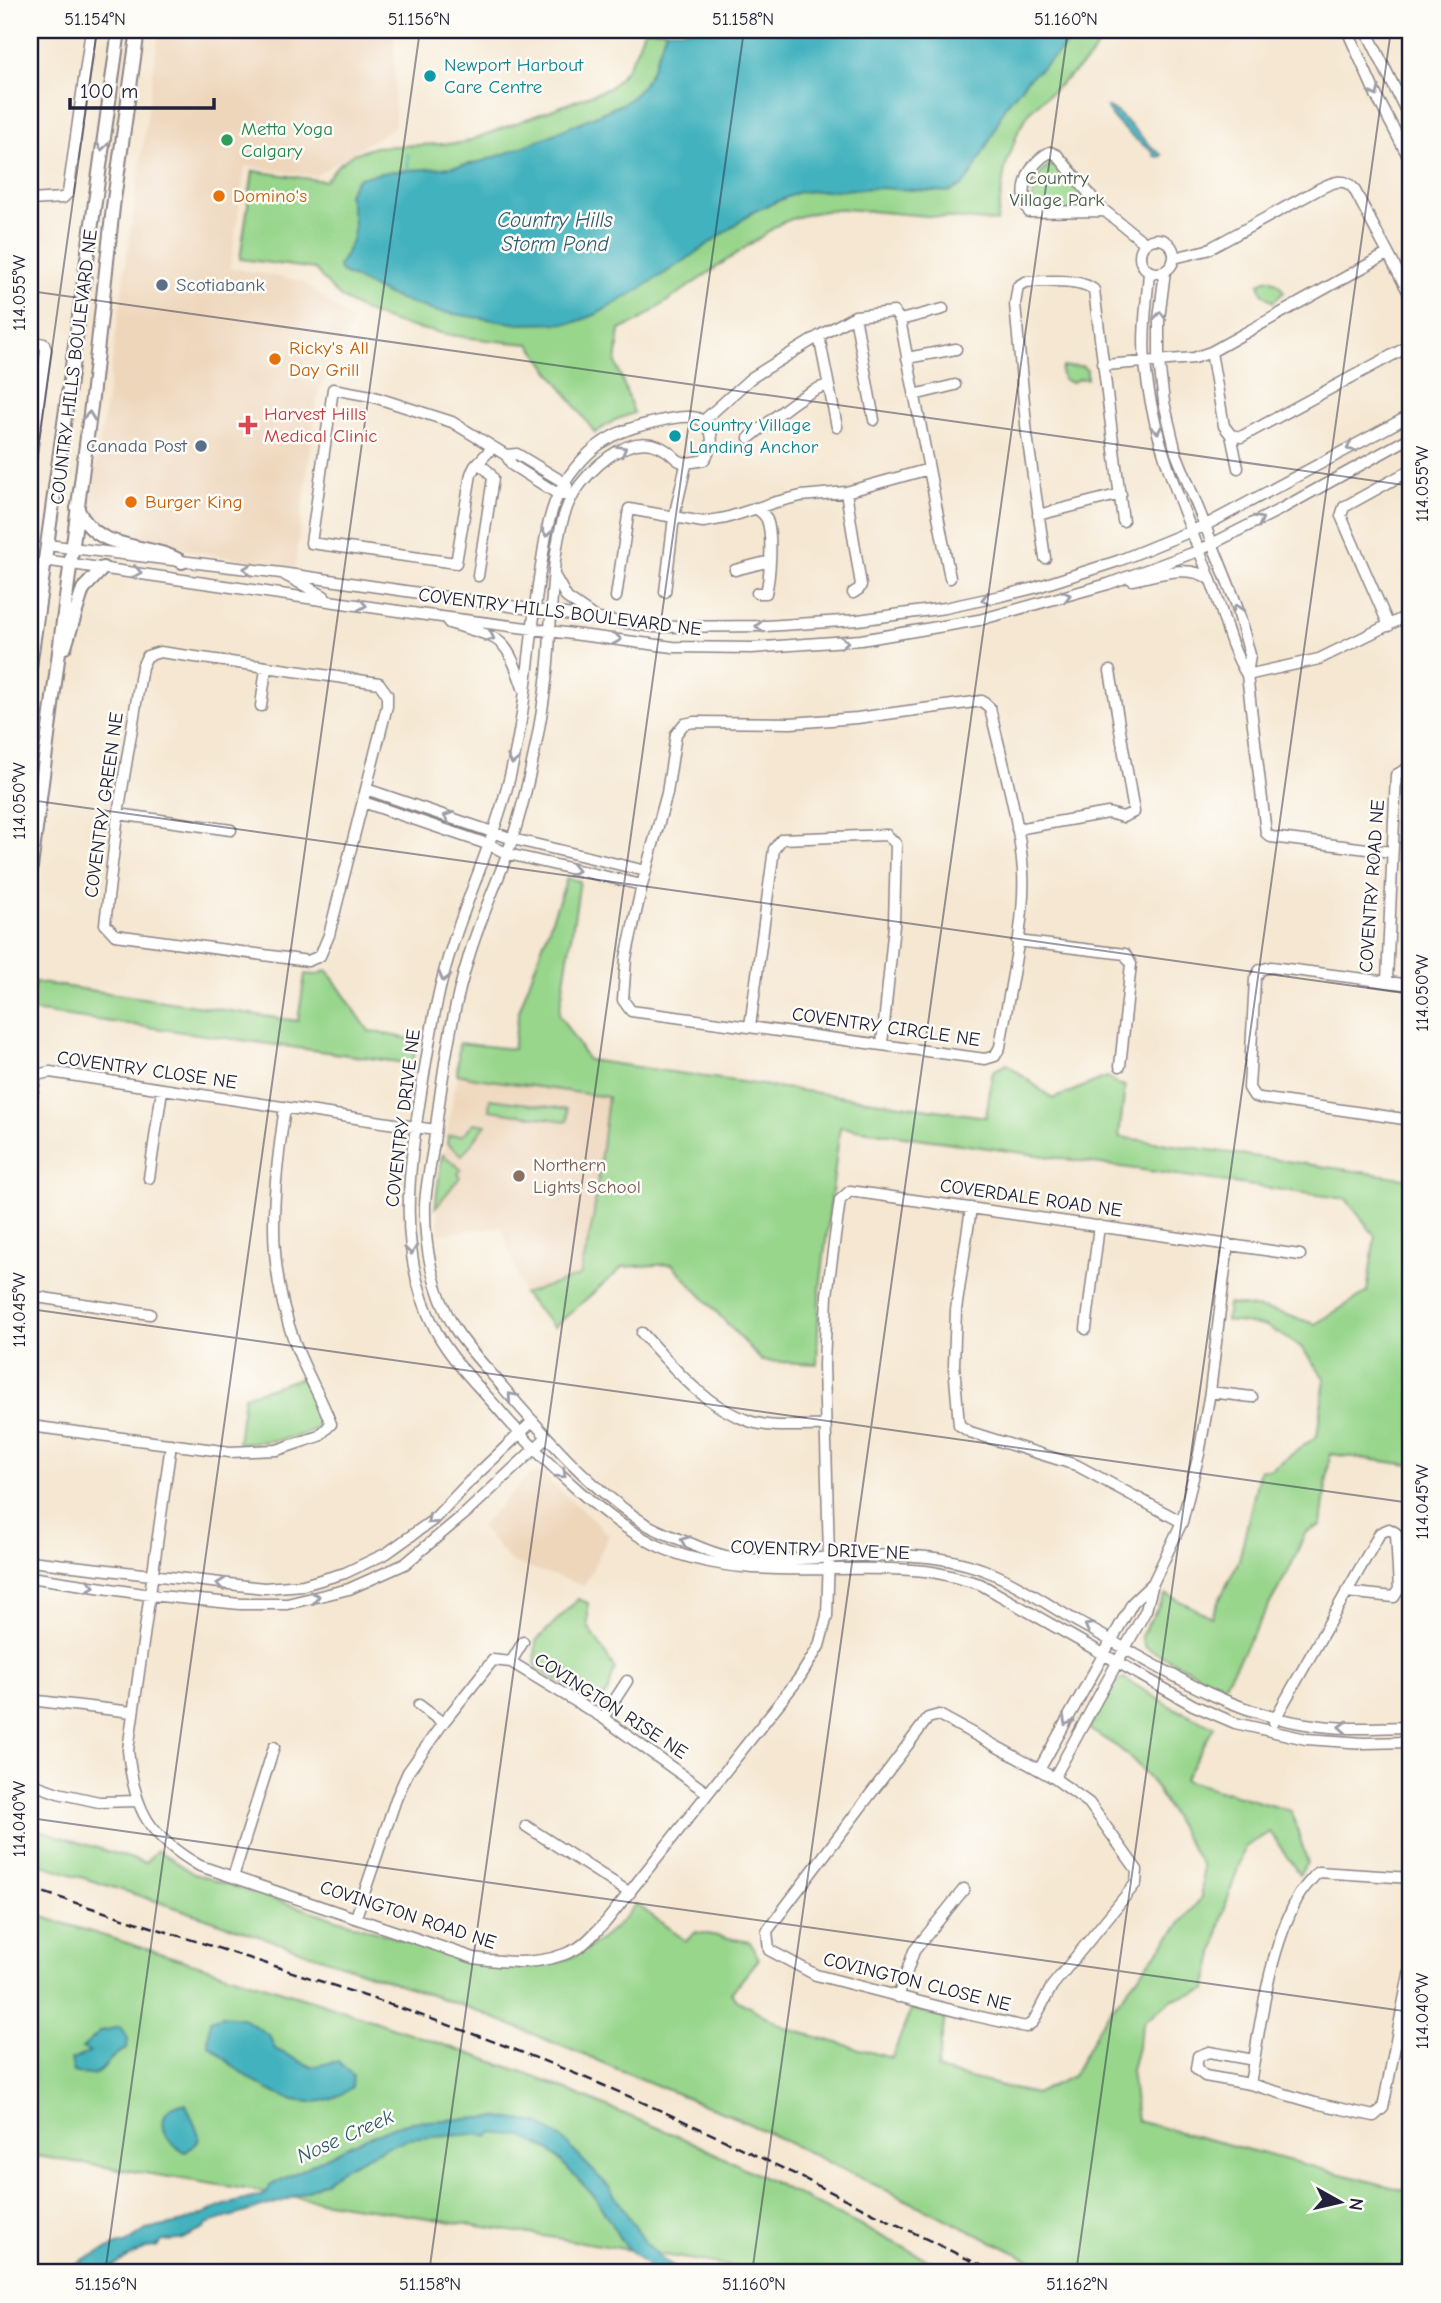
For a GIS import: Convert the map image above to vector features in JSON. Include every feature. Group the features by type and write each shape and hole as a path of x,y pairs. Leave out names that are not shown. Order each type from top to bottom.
{"main road":[{"name":"COUNTRY HILLS BOULEVARD NE","path":"30,667 119,30"},
{"name":"COUNTRY HILLS BOULEVARD NE","path":"30,875 138,30"},
{"path":"77,508 84,522 102,536 118,543 170,555 182,562"},
{"path":"53,691 77,603 88,582 103,568"}],"street":[{"path":"30,200 63,198 68,193 90,30"},
{"path":"1346,30 1411,162"},
{"path":"1366,30 1411,121"},
{"path":"1105,211 1029,212 1025,202 1027,174 1041,157 1050,152 1057,155 1105,211 1145,243"},
{"path":"1174,258 1207,250 1321,188 1340,181 1350,184 1354,189 1411,297"},
{"path":"1150,240 1162,240 1171,247 1174,258 1165,271 1149,272 1141,264 1140,253 1145,243 1150,240"},
{"path":"1105,365 1194,358 1211,352 1387,254"},
{"path":"1165,271 1159,319 1159,362 1164,402 1176,453 1236,603 1250,655 1247,675 1266,834 1271,837 1391,852"},
{"path":"1149,272 1145,361 1159,439 1190,533 1224,615 1236,658 1247,675"},
{"path":"1045,558 1019,367 1015,304 1018,286 1025,282 1079,283 1094,290 1123,521"},
{"path":"900,320 943,309"},
{"path":"573,496 602,463 617,451 636,443 663,448 686,465 704,460 711,449 712,434 704,422 751,378 855,316 894,312 900,320 950,578"},
{"path":"855,316 874,420"},
{"path":"819,336 837,427"},
{"path":"30,341 44,344 46,350 30,465"},
{"path":"1231,435 1241,437 1411,345"},
{"path":"906,358 956,349"},
{"path":"1211,352 1224,426 1231,435 1238,468"},
{"path":"749,438 798,401 828,385"},
{"path":"914,395 955,385"},
{"path":"493,447 471,474 456,563 311,543 333,389 371,396 452,422 493,447 506,455 512,466 558,494 573,496"},
{"name":"COVENTRY HILLS BOULEVARD NE","path":"47,545 281,573 655,627 766,626 858,620 945,608 1034,588 1118,561 1190,533 1411,415"},
{"name":"COVENTRY DRIVE NE","path":"704,422 690,417 662,421 617,434 581,462 558,494 548,529 534,609 523,716 510,777 490,845 449,956 433,1018 415,1127 407,1200 410,1250 415,1279 438,1335 457,1361 534,1448 618,1523 665,1549 721,1565 766,1570 917,1570 980,1584 1193,1705 1224,1718 1270,1732 1306,1739 1411,1742"},
{"name":"COVENTRY HILLS BOULEVARD NE","path":"44,560 426,615 673,647 752,648 861,640 979,620 1108,584 1198,551 1281,509 1411,437"},
{"path":"506,455 517,454 565,483 573,496"},
{"path":"478,463 493,478 478,576"},
{"path":"665,592 674,517 686,465"},
{"path":"616,597 629,509 703,522 801,496 846,492 929,470"},
{"path":"1389,626 1341,512 1344,507 1411,470"},
{"path":"846,492 861,585 853,593"},
{"path":"1038,515 1121,494"},
{"name":"COVENTRY DRIVE NE","path":"573,496 561,534 554,575 541,718 529,781 508,854 470,950 451,1021 435,1130 425,1203 427,1243 442,1303 454,1327 547,1437 614,1502 649,1527 706,1550 739,1559 943,1558 986,1570 1202,1691 1231,1703 1304,1724 1342,1728 1411,1727"},
{"path":"755,508 768,521 770,561 766,593 757,593"},
{"path":"735,570 770,561"},
{"path":"1108,584 1190,572 1200,573 1211,581"},
{"path":"281,573 337,601"},
{"path":"554,575 567,598 599,620"},
{"path":"1247,675 1319,660 1411,614"},
{"path":"426,615 494,637 506,646 525,693"},
{"name":"COVENTRY GREEN NE","path":"160,652 266,668 379,683 387,694 387,706 329,935 320,956 308,961 115,936 105,924 118,814 142,667 147,656 160,652"},
{"path":"261,706 266,668"},
{"path":"1017,829 1108,813 1123,817 1134,812 1110,671"},
{"name":"COVENTRY CIRCLE NE","path":"982,701 990,708 1017,829 1023,873 1017,941 1000,1047 995,1056 985,1059 631,1011 623,1000 626,958 646,871 667,793 676,734 684,724 791,723 905,712 982,701"},
{"name":"COVENTRY ROAD NE","path":"1411,766 1396,775 1387,981 1271,967 1260,970 1255,979 1249,1088 1254,1096 1260,1098 1411,1120"},
{"path":"366,789 513,839 646,871"},
{"path":"363,802 490,845 508,854 642,886"},
{"path":"118,814 231,830"},
{"path":"750,1026 774,849 782,839 887,835 896,844 894,925 882,1044"},
{"path":"1017,941 1125,954 1131,964 1120,1066"},
{"path":"1387,981 1411,985"},
{"name":"COVENTRY CLOSE NE","path":"30,1105 36,1075 50,1072 435,1130"},
{"path":"149,1178 162,1090"},
{"path":"30,1426 230,1452 277,1450 319,1436 331,1424 295,1345 281,1302 273,1224 274,1184 285,1107"},
{"name":"COVERDALE ROAD NE","path":"829,1557 825,1426 827,1295 840,1200 850,1191 1300,1255"},
{"path":"971,1208 956,1310 954,1365 958,1425 970,1432 1076,1465 1182,1521"},
{"path":"1086,1329 1099,1226"},
{"path":"1054,1778 1146,1610 1153,1583 1182,1521 1199,1454 1210,1392 1228,1244"},
{"path":"30,1296 150,1314"},
{"path":"642,1333 687,1382 727,1411 751,1422 825,1426"},
{"path":"1210,1392 1252,1397"},
{"path":"30,1561 264,1588 303,1585 345,1573 387,1553 433,1520 533,1421"},
{"path":"30,1577 149,1595 240,1604 287,1604 349,1589 405,1564 467,1512 547,1437"},
{"name":"COVINGTON ROAD NE","path":"171,1444 128,1750 131,1783 143,1815 173,1851 200,1866 474,1958 510,1964 534,1962 577,1949 605,1923 706,1792 800,1677 819,1646 827,1616 829,1557"},
{"path":"452,1500 467,1512"},
{"path":"604,1512 614,1502"},
{"path":"1270,1732 1275,1717 1346,1592 1380,1533 1389,1529 1396,1533 1399,1589 1394,1597 1346,1592"},
{"path":"1040,1770 1133,1602 1153,1583"},
{"path":"511,1662 523,1642"},
{"name":"COVINGTON RISE NE","path":"356,1917 404,1781 443,1723 492,1660 511,1662 603,1718 706,1792"},
{"path":"603,1718 627,1681"},
{"path":"30,1700 132,1712"},
{"path":"1224,1718 1231,1703"},
{"path":"419,1705 443,1723"},
{"name":"COVINGTON CLOSE NE","path":"939,1715 1040,1770 1089,1803 1137,1870 1136,1883 1052,1986 1033,2022 1026,2027 816,1975 769,1950 767,1931 928,1718 939,1715"},
{"path":"233,1877 274,1746"},
{"path":"30,1783 58,1793 99,1802 138,1801"},
{"path":"526,1826 629,1893"},
{"path":"1250,2084 1270,1978 1284,1929 1299,1895 1318,1872 1411,1878"},
{"path":"898,1997 914,1951 964,1889"},
{"path":"1254,2060 1209,2052 1198,2056 1196,2069 1205,2077 1250,2084 1315,2103 1374,2116 1383,2108 1411,1964"}],"shaded area":[{"path":"159,30 394,30 395,126 315,176 245,166 230,268 302,281 353,322 318,393 295,568 107,537 88,515"},
{"name":"Northern Lights School","path":"457,1074 608,1096 593,1220 580,1276 523,1294 502,1228 439,1234 436,1198"},
{"path":"531,1473 542,1474 609,1535 584,1586 510,1561 480,1527"}],"green space":[{"name":"Country Hills Storm Pond","path":"644,30 1107,30 1090,58 1031,110 1019,129 1005,168 997,222 845,209 812,213 781,223 637,322 620,330 616,363 634,413 615,420 595,433 530,344 458,336 381,318 337,294 315,269 240,259 253,171 325,181 337,166 353,154 375,147 463,143 609,88 631,62"},
{"name":"Country Village Park","path":"1054,162 1064,162 1101,208 1040,212 1032,202 1035,184 1040,174"},
{"path":"1271,279 1284,292 1273,302 1263,294 1259,284"},
{"path":"1082,366 1087,370 1087,379 1071,383 1063,379 1063,367"},
{"path":"1411,776 1411,870 1401,869 1406,783"},
{"path":"567,878 580,881 559,1014 588,1060 986,1117 993,1071 1007,1064 1053,1099 1107,1077 1125,1086 1119,1137 1411,1179 1411,1465 1330,1454 1321,1525 1305,1533 1290,1568 1223,1687 1145,1647 1141,1636 1166,1594 1211,1617 1239,1560 1260,1469 1270,1470 1317,1436 1325,1379 1301,1347 1266,1326 1226,1321 1228,1304 1274,1311 1315,1324 1367,1292 1375,1236 1346,1199 840,1127 819,1298 817,1364 762,1361 672,1264 623,1267 554,1327 523,1294 580,1276 593,1220 608,1097 457,1074 459,1043 513,1049 519,1011"},
{"path":"327,970 369,1031 416,1040 413,1064 32,1011 34,982 298,1021 305,974 317,975"},
{"path":"490,1099 567,1109 568,1119 566,1121 489,1110"},
{"path":"474,1123 486,1125 462,1155 447,1143 448,1136 463,1135"},
{"path":"442,1154 461,1169 458,1174 460,1177 435,1208"},
{"path":"301,1378 322,1416 319,1424 300,1435 238,1443 244,1396"},
{"path":"578,1599 588,1603 588,1626 615,1669 609,1690 601,1700 594,1700 540,1671 535,1665 536,1641"},
{"path":"1124,1678 1170,1706 1214,1727 1184,1780 1291,1811 1308,1863 1299,1874 1270,1832 1245,1847 1223,1913 1206,1990 1173,1999 1144,2021 1131,2070 1137,2121 1411,2192 1411,2273 1057,2273 743,2121 475,2010 30,1861 30,1827 145,1863 157,1850 194,1874 486,1966 509,1968 551,1964 588,1949 620,1922 636,1904 686,1941 696,1932 750,1942 759,1959 731,1993 737,2000 788,2029 892,2058 911,2009 945,2018 937,2070 1035,2094 1073,2076 1105,2017 1202,1897 1202,1866 1155,1786 1119,1748 1089,1729 1114,1683"},
{"path":"30,1913 318,2002 526,2073 694,2143 955,2273 776,2273 30,2155"}],"water":[{"name":"Country Hills Storm Pond","path":"666,30 1078,30 1059,53 1027,80 1004,108 972,173 962,186 949,192 878,188 799,192 755,211 637,291 595,315 573,323 520,324 434,311 388,295 341,272 338,266 349,248 354,232 348,194 357,179 388,172 479,162 534,142 624,103 646,80"},
{"path":"1107,107 1120,115 1162,155 1154,156 1153,152 1119,124"},
{"path":"222,2016 242,2018 269,2035 275,2049 311,2067 338,2061 353,2075 352,2087 333,2098 314,2102 294,2100 275,2093 239,2071 208,2044 210,2020"},
{"path":"120,2027 128,2038 127,2049 118,2053 92,2075 74,2072 71,2060 90,2052 82,2048 101,2031"},
{"path":"186,2104 199,2135 198,2142 186,2152 173,2145 163,2125 167,2111 175,2105"},
{"path":"497,2117 538,2123 561,2138 609,2187 645,2242 665,2262 684,2273 654,2273 622,2242 595,2197 551,2151 522,2136 492,2133 489,2137 475,2134 408,2139 341,2169 325,2182 286,2200 206,2224 204,2229 180,2240 163,2241 156,2247 146,2248 100,2273 60,2273 82,2260 125,2244 146,2230 184,2222 225,2205 263,2195 271,2185 352,2144 395,2126 411,2122"}],"waterway":[{"path":"408,154 408,169"}],"railway":[{"path":"30,1888 392,2005 535,2057 704,2131 997,2273"}],"place":[{"name":"Newport Harbout Care Centre","path":"430,76"},
{"name":"Metta Yoga Calgary","path":"227,140"},
{"name":"Domino's","path":"219,196"},
{"name":"Scotiabank","path":"162,285"},
{"name":"Ricky's All Day Grill","path":"275,359"},
{"name":"Harvest Hills Medical Clinic","path":"248,425"},
{"name":"Country Village Landing Anchor","path":"675,436"},
{"name":"Canada Post","path":"201,446"},
{"name":"Burger King","path":"131,502"},
{"name":"Northern Lights School","path":"519,1176"}],"water label":[{"name":"Nose Creek","path":"345,2136"}]}
